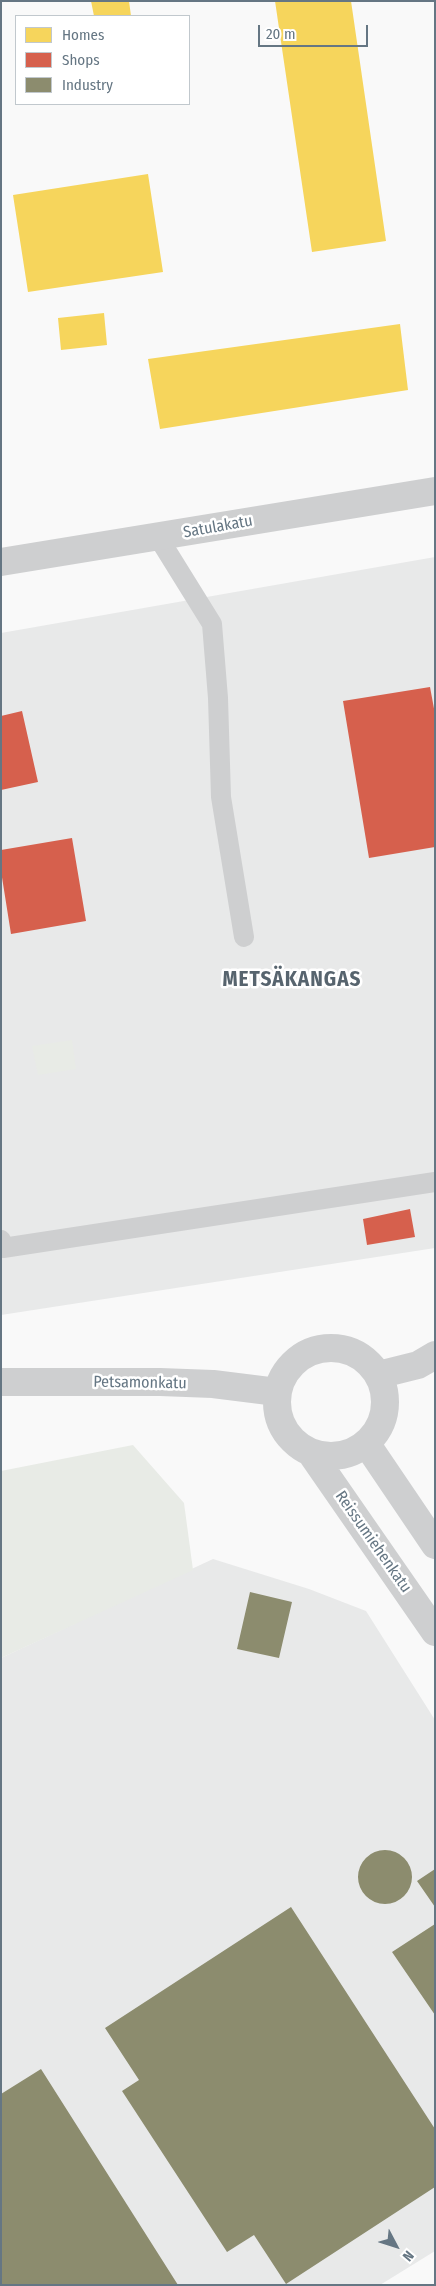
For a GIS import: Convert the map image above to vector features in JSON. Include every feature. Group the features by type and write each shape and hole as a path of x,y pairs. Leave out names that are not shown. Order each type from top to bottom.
{"street":[{"name":"Satulakatu","path":"1,562 435,491"},
{"path":"331,1348 350,1351 366,1360 378,1375 384,1392 384,1412 378,1429 366,1443 354,1451 340,1456 325,1456 311,1453 295,1443 283,1428 277,1411 277,1392 284,1374 296,1360 312,1351 331,1348"},
{"path":"378,1375 418,1365 435,1355"},
{"name":"Petsamonkatu","path":"1,1382 160,1382 214,1384 277,1392"},
{"path":"366,1443 435,1545"},
{"name":"Reissumiehenkatu","path":"311,1453 435,1632"}],"lane":[{"path":"158,537 212,624 218,698 221,797 244,937"},
{"path":"1,1240 3,1248 435,1182"}],"shaded area":[{"path":"435,557 435,1248 1,1315 1,633"},
{"path":"72,1040 76,1069 38,1075 32,1046"},
{"path":"133,1445 184,1503 193,1570 1,1658 1,1471"},
{"path":"213,1559 309,1589 366,1611 435,1720 435,2251 380,2285 1,2285 1,1658"}],"building: Homes":[{"path":"91,1 129,1 131,15 94,15"},
{"path":"275,1 351,1 386,241 312,252"},
{"path":"148,174 163,272 28,292 13,195"},
{"path":"104,313 107,345 61,350 58,318"},
{"path":"400,324 408,390 160,429 148,359"}],"building: Shops":[{"path":"430,687 435,714 435,847 369,858 343,701"},
{"path":"22,711 38,782 1,790 1,716"},
{"path":"72,838 86,921 11,934 1,871 1,850"},
{"path":"410,1209 415,1237 367,1245 363,1219"}],"building: Industry":[{"path":"250,1592 292,1602 279,1658 237,1649"},
{"path":"385,1850 395,1852 404,1858 410,1867 412,1877 410,1887 404,1896 395,1902 385,1904 375,1902 366,1896 360,1887 358,1877 360,1867 366,1858 375,1852"},
{"path":"435,1869 435,1907 417,1881"},
{"path":"291,1907 435,2129 435,2187 286,2284 254,2235 227,2252 122,2091 139,2080 105,2028"},
{"path":"435,1924 435,2015 392,1952"},
{"path":"41,2069 178,2285 1,2285 1,2094"}],"district":[{"name":"METSÄKANGAS","path":"292,980"}]}
